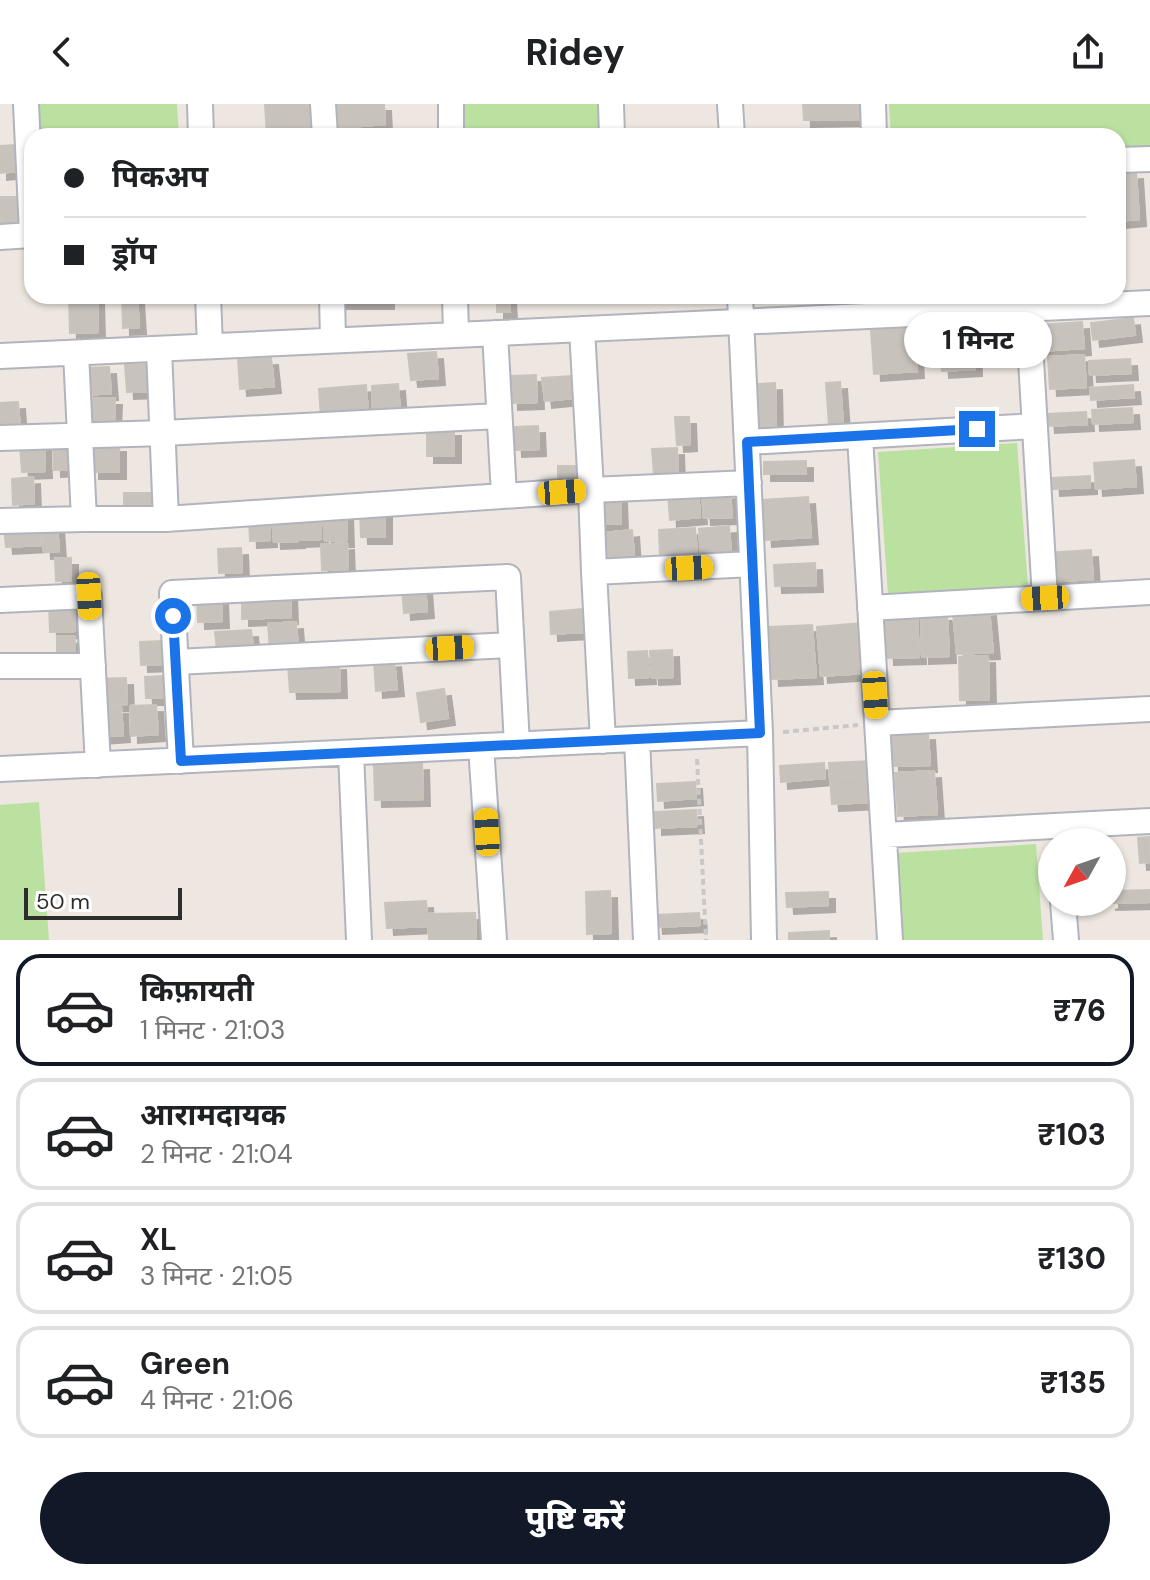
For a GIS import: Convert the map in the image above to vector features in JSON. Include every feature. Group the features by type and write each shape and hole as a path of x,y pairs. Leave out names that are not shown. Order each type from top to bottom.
{"street":[{"path":"26,104 27,128"},
{"path":"200,104 201,128"},
{"path":"323,104 324,128"},
{"path":"451,104 451,128"},
{"path":"611,104 612,128"},
{"path":"730,104 732,128"},
{"path":"873,104 874,128"},
{"path":"1126,160 1150,159"},
{"path":"0,237 24,235"},
{"path":"0,356 1150,303 1150,317"},
{"path":"208,304 210,346"},
{"path":"332,304 333,340"},
{"path":"455,304 456,335"},
{"path":"740,304 760,733 764,940"},
{"path":"1028,309 1045,598"},
{"path":"582,329 603,741"},
{"path":"495,333 504,495"},
{"path":"159,349 166,519"},
{"path":"76,353 84,519"},
{"path":"0,438 499,416"},
{"path":"747,442 1035,426"},
{"path":"860,436 890,940"},
{"path":"0,521 166,519 504,495 749,483"},
{"path":"594,572 752,564"},
{"path":"181,761 172,593 187,592 508,577 517,745"},
{"path":"870,608 1150,592"},
{"path":"0,600 89,596 98,765"},
{"path":"176,662 511,645"},
{"path":"0,666 93,666"},
{"path":"877,723 1150,709"},
{"path":"0,769 760,733"},
{"path":"637,739 646,940"},
{"path":"481,746 494,940"},
{"path":"351,753 359,940"},
{"path":"1100,828 1150,821"},
{"path":"885,835 1038,834"},
{"path":"1064,916 1066,940"}],"path":[{"path":"760,733 877,723"},
{"path":"696,737 706,940"}],"green space":[{"path":"36,104 177,104 178,128 38,128"},
{"path":"462,104 602,104 604,128 464,128"},
{"path":"889,104 1150,104 1150,146 1126,148 1126,128 890,128"},
{"path":"1017,443 1028,586 888,595 878,452"},
{"path":"39,802 49,940 0,940 0,805"},
{"path":"1036,844 1038,916 1041,916 1043,940 903,940 896,853"}],"building":[{"path":"265,104 309,104 310,128 266,128"},
{"path":"336,104 384,104 385,124 338,128"},
{"path":"803,104 861,104 861,119 804,120"},
{"path":"16,145 18,171 0,173 0,146"},
{"path":"1136,172 1139,219 1126,220 1126,173"},
{"path":"0,197 20,197 21,224 0,224"},
{"path":"69,304 97,304 98,332 70,333"},
{"path":"122,304 138,304 139,327 123,328"},
{"path":"497,304 510,304 510,312 497,312"},
{"path":"1133,318 1135,335 1093,340 1091,323"},
{"path":"1082,322 1084,348 1041,351 1039,325"},
{"path":"973,326 975,369 942,371 939,328"},
{"path":"914,328 917,371 874,374 871,330"},
{"path":"436,352 438,378 411,380 408,354"},
{"path":"1084,355 1086,387 1050,389 1048,357"},
{"path":"271,358 274,386 240,389 238,360"},
{"path":"1130,359 1131,373 1090,375 1089,361"},
{"path":"150,364 151,391 127,392 125,365"},
{"path":"109,367 111,393 87,395 85,368"},
{"path":"536,375 537,402 511,403 510,376"},
{"path":"572,376 574,398 545,401 542,378"},
{"path":"840,382 843,424 829,425 826,383"},
{"path":"775,383 776,427 759,427 759,384"},
{"path":"398,384 400,411 373,412 372,386"},
{"path":"366,385 368,414 321,418 319,389"},
{"path":"1133,385 1134,397 1091,400 1090,388"},
{"path":"87,398 115,398 114,421 86,421"},
{"path":"18,402 20,430 0,431 0,403"},
{"path":"1132,408 1133,422 1093,424 1092,410"},
{"path":"1086,412 1087,424 1048,426 1047,414"},
{"path":"675,417 689,417 690,444 677,445"},
{"path":"538,426 539,449 515,450 514,427"},
{"path":"427,429 454,429 454,456 427,456"},
{"path":"53,442 73,442 74,469 54,470"},
{"path":"44,444 45,471 22,472 20,445"},
{"path":"92,445 119,445 119,472 92,472"},
{"path":"677,448 678,474 654,475 652,449"},
{"path":"1134,460 1136,486 1096,489 1094,463"},
{"path":"806,461 806,474 764,474 764,462"},
{"path":"558,466 586,466 587,488 558,489"},
{"path":"1090,476 1090,487 1053,489 1052,478"},
{"path":"33,477 34,503 13,505 12,479"},
{"path":"698,491 700,517 670,520 668,494"},
{"path":"730,492 732,517 704,518 702,494"},
{"path":"124,493 151,493 152,515 124,514"},
{"path":"620,496 621,524 595,524 594,497"},
{"path":"808,497 811,537 765,540 762,500"},
{"path":"385,509 385,537 361,537 360,510"},
{"path":"346,511 347,540 325,541 323,513"},
{"path":"320,513 321,539 300,540 298,514"},
{"path":"296,514 298,541 274,542 272,516"},
{"path":"269,518 270,540 250,541 249,519"},
{"path":"57,524 59,551 44,552 42,525"},
{"path":"40,525 41,545 6,547 4,528"},
{"path":"729,526 731,554 701,556 699,529"},
{"path":"695,528 697,554 660,556 659,530"},
{"path":"632,530 634,556 606,559 604,533"},
{"path":"347,543 348,569 322,570 321,545"},
{"path":"241,548 242,572 219,573 218,549"},
{"path":"1091,550 1093,579 1049,582 1046,553"},
{"path":"55,558 71,558 71,581 56,581"},
{"path":"815,563 816,585 775,586 774,565"},
{"path":"425,586 427,611 404,613 402,588"},
{"path":"290,590 291,617 242,619 242,591"},
{"path":"197,595 221,595 222,621 198,622"},
{"path":"74,603 75,631 50,632 49,604"},
{"path":"582,609 583,632 551,634 550,612"},
{"path":"989,609 993,652 957,654 953,612"},
{"path":"917,613 919,657 887,658 885,615"},
{"path":"921,614 947,614 949,656 922,657"},
{"path":"296,622 298,648 270,650 268,624"},
{"path":"861,623 865,673 821,676 817,627"},
{"path":"812,625 816,677 772,679 769,627"},
{"path":"251,630 253,648 217,651 215,632"},
{"path":"57,636 75,637 74,661 57,660"},
{"path":"162,641 164,664 141,665 140,642"},
{"path":"672,650 673,677 652,678 650,651"},
{"path":"647,651 649,677 629,678 628,652"},
{"path":"988,656 989,700 960,700 959,657"},
{"path":"394,660 397,689 376,691 374,662"},
{"path":"339,663 340,691 290,692 288,665"},
{"path":"164,676 164,698 146,698 145,677"},
{"path":"126,678 127,704 99,705 97,679"},
{"path":"444,689 448,718 421,722 417,693"},
{"path":"156,705 158,734 131,736 130,706"},
{"path":"121,707 123,735 98,737 96,708"},
{"path":"928,733 930,765 892,766 891,734"},
{"path":"872,761 873,775 830,778 829,763"},
{"path":"422,763 423,799 375,800 374,765"},
{"path":"824,763 825,778 781,782 780,766"},
{"path":"934,771 937,814 898,816 895,773"},
{"path":"873,777 874,802 832,804 830,779"},
{"path":"695,782 696,798 658,801 657,784"},
{"path":"696,810 697,826 655,828 655,812"},
{"path":"1150,837 1150,862 1140,863 1138,838"},
{"path":"1150,890 1150,902 1126,903 1126,891"},
{"path":"610,891 611,933 587,934 586,892"},
{"path":"828,892 828,905 787,907 786,893"},
{"path":"426,901 428,926 387,928 385,903"},
{"path":"475,913 476,940 429,940 428,914"},
{"path":"699,913 700,925 656,927 655,915"},
{"path":"829,931 829,940 789,940 789,933"}],"route":[{"path":"173,616 181,761 760,733 747,442 977,429"}]}
